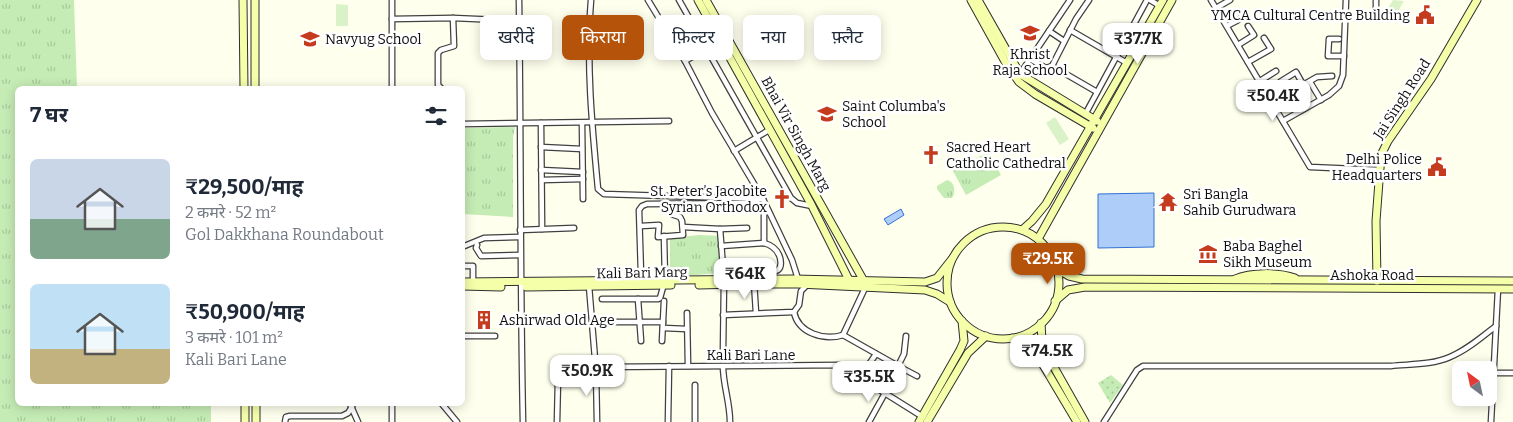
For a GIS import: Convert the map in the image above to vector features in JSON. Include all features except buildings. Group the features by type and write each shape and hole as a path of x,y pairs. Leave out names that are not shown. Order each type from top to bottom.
{"street":[{"path":"243,0 244,86"},
{"path":"255,0 255,86"},
{"path":"392,0 392,86"},
{"path":"519,0 519,15"},
{"path":"592,0 589,29 592,123 598,189 604,194 763,199"},
{"path":"648,0 686,61 712,113 763,199 792,260 798,279"},
{"path":"679,0 687,15"},
{"name":"Bhai Vir Singh Marg","path":"698,0 812,206 851,283"},
{"name":"Bhai Vir Singh Marg","path":"706,0 865,285"},
{"path":"971,0 1019,82 1035,94 1100,127"},
{"path":"978,0 1020,74 1093,123"},
{"path":"1020,74 1070,0"},
{"path":"1030,59 1046,68 1052,66 1088,0"},
{"path":"1022,230 1046,204 1161,3 1148,0 1087,111"},
{"path":"1038,239 1172,0"},
{"path":"1211,0 1310,167 1379,170"},
{"path":"1216,8 1230,0"},
{"path":"1283,121 1329,95 1339,86 1343,75 1346,0"},
{"path":"1376,0 1376,11"},
{"name":"Jai Singh Road","path":"1377,282 1376,221 1381,155 1388,141 1431,79 1477,0"},
{"path":"1227,26 1244,17 1241,13"},
{"path":"439,86 438,53 441,50 454,46 453,18"},
{"path":"392,19 480,19"},
{"path":"1238,45 1254,35 1248,26"},
{"path":"1070,30 1127,63"},
{"path":"1049,32 1064,41"},
{"path":"1248,62 1271,49 1264,38"},
{"path":"1339,39 1329,39 1328,56 1344,56"},
{"path":"520,60 522,422"},
{"path":"712,60 794,201 812,206"},
{"path":"244,66 255,64"},
{"path":"1052,66 1096,92"},
{"path":"1260,81 1276,71"},
{"path":"1270,100 1286,90 1280,82 1296,72 1305,88 1296,94"},
{"path":"1303,85 1317,77 1332,76"},
{"path":"1310,82 1321,100"},
{"path":"465,124 669,121"},
{"path":"541,123 542,229"},
{"path":"582,123 583,199"},
{"path":"734,151 770,130"},
{"path":"541,147 582,149"},
{"path":"541,170 583,172"},
{"path":"542,180 583,179"},
{"path":"641,274 640,210 642,206 647,204 758,203 764,211 764,243"},
{"path":"641,226 659,225 658,237 683,235 680,217 671,214 669,204"},
{"path":"865,285 925,282 937,278 967,240 982,231 1006,227 1022,230 1038,239 1050,252 1057,269 1058,285 1055,301 1048,315 1041,323 1024,334 1011,338"},
{"path":"520,230 574,228"},
{"path":"683,228 747,228"},
{"path":"720,229 723,280 723,354"},
{"path":"602,299 658,299 662,296 665,283 664,236"},
{"path":"465,246 484,238 520,237"},
{"path":"721,246 764,243 771,245 780,256 781,266 778,270 769,273 723,280"},
{"path":"477,246 476,248 480,256 520,255"},
{"path":"952,259 947,283 950,302 962,322 986,336 1021,340 1032,346 1048,363 1085,422"},
{"path":"465,266 473,266 467,284"},
{"name":"Ashoka Road","path":"1057,269 1069,276 1082,279 1232,280 1244,275 1284,274 1301,281 1513,281"},
{"name":"Kali Bari Marg","path":"754,282 798,279 809,282"},
{"name":"Kali Bari Marg","path":"520,284 589,286 723,280 851,283 865,285"},
{"path":"754,282 756,313"},
{"path":"723,315 794,312 799,306 802,291 809,282"},
{"name":"Kali Bari Marg","path":"467,284 665,283"},
{"path":"865,285 925,290 937,294 950,302"},
{"path":"843,335 865,285"},
{"path":"589,286 596,371 597,422"},
{"name":"Ashoka Road","path":"1055,301 1068,290 1085,287 1513,289"},
{"path":"1495,361 1498,289"},
{"path":"638,299 641,341"},
{"path":"662,341 664,301"},
{"path":"794,312 796,320 802,328 832,338 843,335 917,376"},
{"path":"687,313 688,366"},
{"path":"614,322 663,322"},
{"path":"923,420 964,340 962,322"},
{"path":"1041,323 1042,341 1048,363 1077,422"},
{"path":"1104,422 1137,370 1144,366 1392,366 1428,363 1450,357 1472,344 1496,326"},
{"path":"663,328 688,329"},
{"path":"465,336 495,336"},
{"path":"885,386 904,354 906,336"},
{"path":"923,420 968,353 986,336"},
{"path":"863,373 876,354"},
{"name":"Kali Bari Lane","path":"596,371 602,367 840,365 885,393 923,420"},
{"path":"668,422 669,366"},
{"path":"723,366 723,383 729,401 730,422"},
{"path":"1498,373 1513,373"},
{"path":"557,422 558,380 583,379"},
{"path":"695,385 695,422"},
{"path":"869,422 885,393"},
{"path":"245,406 245,422"},
{"path":"256,406 256,422"},
{"path":"285,422 286,418 290,416 342,416 348,413 351,406"},
{"path":"351,406 358,422"},
{"path":"392,406 392,422"},
{"path":"444,406 457,422"},
{"path":"1491,422 1492,406"},
{"path":"320,415 320,422"}],"green space":[{"path":"0,0 74,0 77,86 15,86 15,406 211,406 211,422 0,422"},
{"path":"1393,0 1404,1 1393,20 1384,15"},
{"path":"336,4 348,5 348,26 336,26"},
{"path":"1055,117 1069,139 1060,145 1046,123"},
{"path":"515,127 513,137 513,217 465,214 465,128"},
{"path":"988,152 1001,175 966,195 953,171"},
{"path":"947,180 952,183 954,188 952,198 944,198 937,189 937,186"},
{"path":"699,235 721,236 721,273 670,277 670,238"},
{"path":"1111,375 1123,385 1110,403 1098,383"}],"water":[{"path":"1154,193 1154,247 1098,248 1098,194"},
{"path":"901,209 904,215 888,225 884,219"}],"place":[{"name":"YMCA Cultural Centre Building","path":"1425,15"},
{"name":"Khrist Raja School","path":"1030,33"},
{"name":"Navyug School","path":"310,39"},
{"name":"Saint Columba's School","path":"827,114"},
{"name":"Sacred Heart Catholic Cathedral","path":"931,155"},
{"name":"Delhi Police Headquarters","path":"1437,167"},
{"name":"St. Peter’s Jacobite Syrian Orthodox","path":"782,199"},
{"name":"Sri Bangla Sahib Gurudwara","path":"1168,202"},
{"name":"Baba Baghel Sikh Museum","path":"1208,254"},
{"name":"Ashirwad Old Age","path":"484,320"}]}
